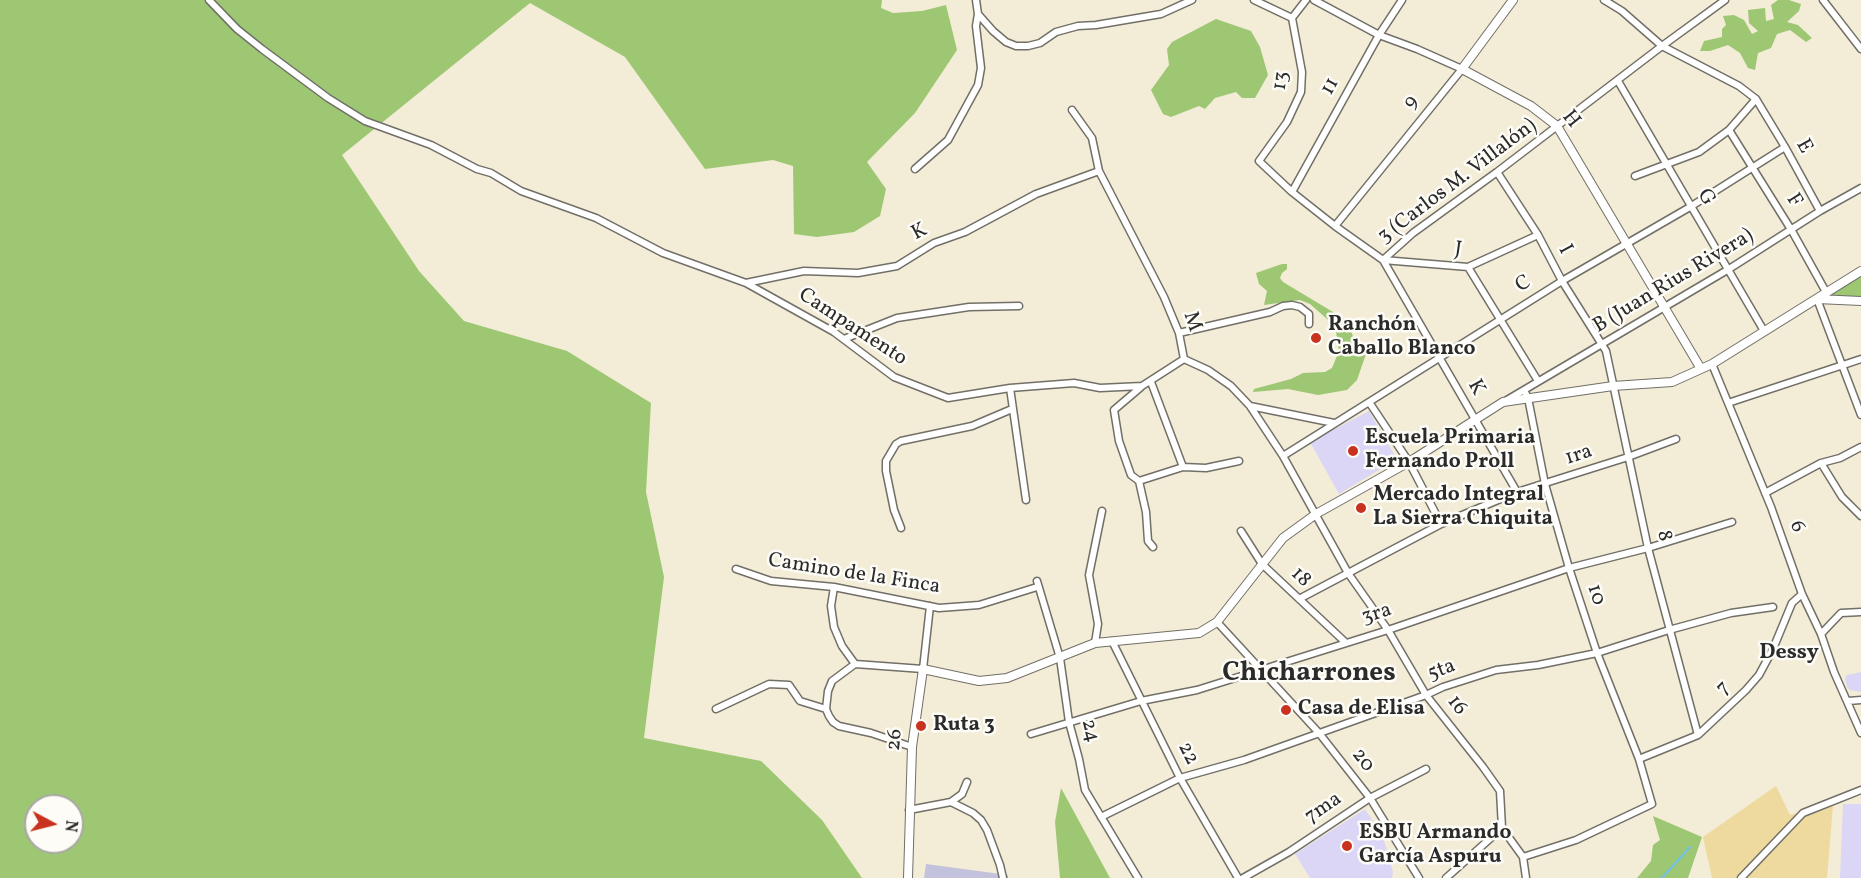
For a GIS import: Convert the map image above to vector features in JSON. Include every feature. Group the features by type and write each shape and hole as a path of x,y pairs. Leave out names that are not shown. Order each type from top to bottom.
{"street":[{"name":"Campamento","path":"209,0 237,29 279,63 365,121 431,145 477,169 491,173 521,191 596,218 663,253 746,283 844,339 894,377 948,398 1010,388 1074,383 1100,388 1142,386 1184,359"},
{"path":"915,169 948,140 978,85 981,68 976,26 978,14 976,0"},
{"path":"978,14 1006,42 1016,46 1028,46 1040,43 1056,32 1078,26 1161,14 1192,0"},
{"path":"1254,0 1292,18 1306,0"},
{"name":"H","path":"1314,0 1379,35 1462,69 1531,106 1557,126 1701,369"},
{"name":"11","path":"1292,192 1379,35 1402,0"},
{"name":"9","path":"1335,226 1462,69 1513,0"},
{"path":"1604,0 1622,11 1662,46 1739,86 1756,99 1729,130 1699,152 1635,176"},
{"name":"3 (Carlos M. Villalón)","path":"1383,260 1413,232 1497,172 1725,0"},
{"path":"1823,0 1861,49"},
{"name":"13","path":"1259,161 1287,122 1300,92 1302,72 1292,18"},
{"path":"1853,39 1861,34"},
{"name":"G","path":"1618,81 1764,331"},
{"name":"E","path":"1756,99 1820,211"},
{"name":"M","path":"1072,110 1092,138 1100,171 1164,297 1179,333 1184,359 1208,370 1231,386 1250,406 1283,456 1316,514"},
{"name":"F","path":"1729,130 1792,231 1826,292"},
{"name":"C","path":"1283,456 1625,242 1690,207 1785,147"},
{"name":"K","path":"1259,161 1292,192 1383,260 1517,492"},
{"name":"K","path":"746,283 804,271 858,273 897,266 934,243 964,232 1036,194 1100,171"},
{"name":"I","path":"1497,172 1538,235 1562,281 1601,344"},
{"name":"B (Juan Rius Rivera)","path":"1503,402 1861,188"},
{"path":"1468,267 1538,235"},
{"name":"J","path":"1383,260 1468,267 1538,381"},
{"path":"912,747 871,733 839,726 829,716 826,709 828,691 832,681 855,664 923,669 979,681 1007,678 1095,643 1199,633 1217,622 1283,538 1316,514 1409,462 1503,402 1613,386 1672,382 1712,364 1861,271"},
{"path":"1817,299 1861,301"},
{"path":"1817,299 1861,415"},
{"path":"1179,333 1292,305 1300,307 1309,314 1309,324"},
{"path":"844,339 897,318 969,307 1019,306"},
{"name":"8","path":"1601,344 1606,351 1648,548 1698,735"},
{"path":"1728,403 1861,359"},
{"name":"6","path":"1712,364 1765,493 1802,594 1821,634 1834,672 1861,733"},
{"path":"1151,382 1183,467"},
{"path":"1142,386 1114,410 1119,441 1131,475 1139,481 1146,512 1148,541 1153,547"},
{"path":"1010,388 1026,500"},
{"name":"10","path":"1523,857 1576,840 1652,804 1639,759 1598,653 1569,568 1545,484 1528,398 1524,390"},
{"path":"1369,402 1409,462 1441,524"},
{"path":"1250,406 1334,423"},
{"path":"902,528 894,510 886,471 886,461 892,448 901,441 972,426 1012,409"},
{"name":"1ra","path":"1299,599 1441,524 1517,492 1628,457 1676,439"},
{"path":"1765,493 1821,463 1840,458 1861,447"},
{"path":"1139,481 1183,467 1206,468 1239,460"},
{"path":"1821,463 1842,497 1861,516"},
{"path":"1095,643 1098,624 1089,575 1102,511"},
{"name":"16","path":"1316,514 1348,573 1388,630 1426,695 1500,791 1502,828"},
{"name":"3ra","path":"1031,734 1141,701 1197,690 1388,630 1569,568 1648,548 1732,522"},
{"name":"18","path":"1241,531 1262,564 1345,642"},
{"name":"Camino de la Finca","path":"736,569 771,581 834,587 939,608 979,605 1037,584"},
{"name":"24","path":"1037,584 1060,658 1069,722 1085,790 1138,878"},
{"path":"834,587 831,606 834,627 842,646 855,664"},
{"name":"7","path":"1639,759 1698,735 1725,712 1759,675 1773,649 1792,603 1802,594"},
{"name":"26","path":"908,878 912,747 930,606"},
{"name":"5ta","path":"1101,818 1180,778 1244,760 1443,687 1496,670 1538,665 1598,653 1669,630 1731,614 1773,607"},
{"path":"1821,634 1841,613 1861,612"},
{"name":"20","path":"1217,622 1319,733 1370,798 1419,878"},
{"name":"22","path":"1112,641 1180,778 1240,878"},
{"path":"716,709 769,684 789,686 800,701 826,709"},
{"path":"1848,701 1861,700"},
{"name":"7ma","path":"1240,878 1290,852 1370,798 1426,769"},
{"path":"909,810 951,802 962,794 967,782"},
{"path":"1741,878 1803,813 1861,790"},
{"path":"951,802 973,813 981,820 987,830 1003,878"},
{"path":"1446,878 1502,828 1523,857 1526,878"}],"shaded area":[{"name":"Escuela Primaria Fernando Proll","path":"1369,411 1397,459 1339,494 1310,442"},
{"path":"1861,672 1861,692 1850,690 1845,678 1847,675"},
{"path":"1843,804 1861,804 1861,878 1840,878"},
{"name":"ESBU Armando García Aspuru","path":"1365,809 1383,837 1393,872 1392,878 1310,878 1295,854"},
{"path":"926,864 1008,875 1008,878 924,878"}],"green space":[{"path":"0,0 882,0 881,8 893,13 922,11 946,5 957,50 915,113 867,162 886,189 880,216 854,232 817,237 794,234 793,166 773,160 705,169 625,57 530,3 342,155 419,271 464,321 567,351 651,403 646,492 664,577 644,738 761,761 822,820 862,878 0,878"},
{"path":"1778,0 1789,0 1801,4 1799,11 1787,22 1798,25 1812,38 1806,42 1790,30 1777,34 1771,48 1758,53 1755,70 1748,68 1740,53 1728,45 1710,51 1700,51 1704,41 1722,37 1722,29 1726,25 1723,16 1734,15 1744,20 1752,34 1758,31 1749,23 1748,10 1765,8 1766,21 1774,19 1771,5"},
{"path":"1216,19 1251,31 1260,47 1268,75 1255,98 1242,98 1236,92 1215,98 1205,109 1199,106 1171,117 1163,114 1151,90 1169,65 1167,49 1172,42"},
{"path":"1287,264 1287,269 1280,278 1283,282 1348,321 1355,343 1367,351 1357,380 1347,390 1318,395 1288,389 1253,392 1254,389 1291,379 1303,373 1325,372 1332,368 1339,351 1335,326 1310,304 1300,300 1264,305 1267,291 1259,284 1256,273"},
{"path":"1861,276 1861,297 1841,298 1832,295 1836,287"},
{"path":"1061,788 1110,878 1060,878 1055,822"},
{"path":"1653,816 1702,837 1688,878 1637,878 1651,861 1653,845 1660,840"}],"sand":[{"path":"1776,786 1790,815 1833,805 1827,878 1712,878 1703,837"}],"waterway":[{"path":"1662,878 1690,847"}],"place":[{"name":"Ranchón Caballo Blanco","path":"1316,338"},
{"name":"Escuela Primaria Fernando Proll","path":"1353,451"},
{"name":"Mercado Integral La Sierra Chiquita","path":"1361,508"},
{"name":"Casa de Elisa","path":"1286,710"},
{"name":"Ruta 3","path":"921,726"},
{"name":"ESBU Armando García Aspuru","path":"1347,846"}],"district":[{"name":"Dessy","path":"1789,654"},
{"name":"Chicharrones","path":"1309,675"}]}
